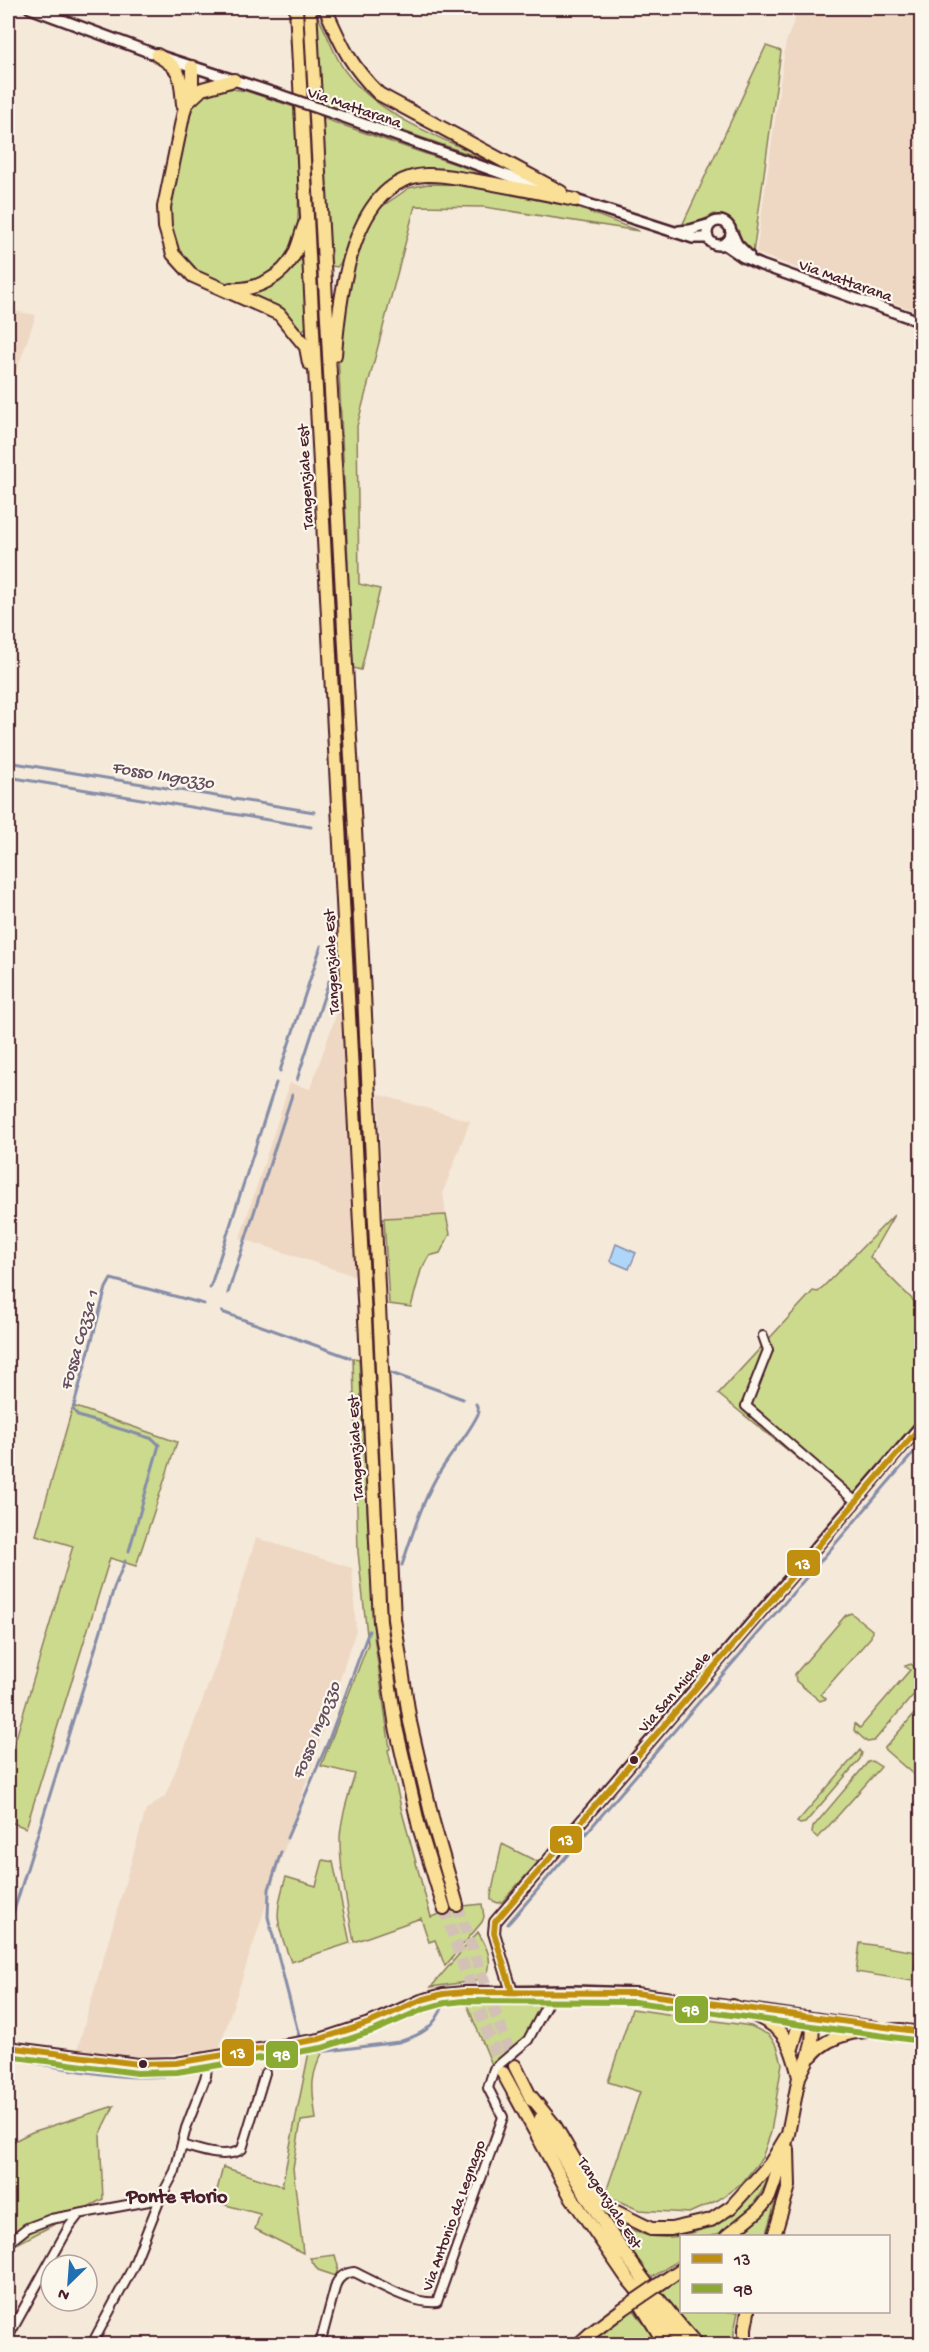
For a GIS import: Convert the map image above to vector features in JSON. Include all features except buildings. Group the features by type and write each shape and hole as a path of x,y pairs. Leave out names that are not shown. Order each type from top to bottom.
{"highway":[{"name":"Tangenziale Est","path":"296,8 380,1622 396,1727 419,1827 444,1908"},
{"name":"Tangenziale Est","path":"310,8 363,982 394,1619 410,1722 433,1822 457,1905"},
{"path":"325,8 345,54 358,73 379,94 575,200"},
{"path":"157,55 179,71 184,111"},
{"path":"182,82 192,67"},
{"path":"192,67 192,86 184,111 164,207 165,227 173,255 193,276 279,314 306,347 318,433"},
{"path":"184,111 188,101 202,89 234,80"},
{"path":"331,402 338,308 349,263 364,221 382,195 412,178 426,175 513,187 575,200"},
{"path":"222,288 250,288 273,278 294,255 307,217"},
{"path":"733,2006 769,2022 783,2034 792,2048 799,2077"},
{"path":"792,2048 799,2024 808,2018 813,2026 808,2059"},
{"path":"730,2235 743,2226 769,2197 788,2134 799,2077 808,2059 819,2046 842,2035 869,2030 901,2030"},
{"name":"Tangenziale Est","path":"515,2066 578,2186 664,2308 696,2344"},
{"name":"Tangenziale Est","path":"503,2073 570,2195 627,2278 682,2344"},
{"path":"529,2094 555,2126 592,2190 610,2209 651,2229 671,2229 711,2220 731,2207 770,2164 788,2134"},
{"path":"774,2235 789,2186 788,2134"},
{"path":"579,2344 623,2309 680,2270"},
{"path":"627,2278 647,2318 664,2344"},
{"path":"745,2344 744,2328 748,2313"}],"street":[{"name":"Via Mattarana","path":"30,8 157,55 341,116 575,200 693,238 708,238"},
{"path":"717,221 724,222 731,230 730,238 724,244 715,244 708,238 707,231 711,224 717,221"},
{"name":"Via Mattarana","path":"671,231 690,230 711,224"},
{"name":"Via Mattarana","path":"731,230 737,244 761,265"},
{"name":"Via Mattarana","path":"724,244 743,257 761,265 921,322"},
{"path":"763,1336 768,1350 746,1406 855,1501"},
{"name":"Via San Michele","path":"512,1992 495,1932 495,1922 921,1424"},
{"path":"8,2047 138,2064 208,2061 320,2039 369,2023 421,2000 443,1994 554,1991 636,1994 921,2032"},
{"name":"Via Antonio da Legnago","path":"320,2344 336,2284 339,2277 346,2273 354,2272 409,2298 427,2303 437,2302 503,2117 488,2088 494,2069 528,2040 554,1991"},
{"path":"93,2344 132,2269 160,2199 175,2171 186,2128 206,2076 208,2061"},
{"path":"182,2145 226,2154 235,2154 242,2149 265,2073"},
{"path":"8,2243 18,2234 51,2218 160,2199"},
{"path":"8,2337 69,2227 79,2214"}],"shaded area":[{"path":"799,8 921,8 921,313 756,253 786,42"},
{"path":"8,310 36,315 8,396"},
{"path":"344,993 358,1277 240,1238 290,1083 310,1089"},
{"path":"378,1094 470,1121 443,1192 446,1215 384,1218"},
{"path":"256,1538 352,1568 356,1630 219,2049 138,2058 93,2056 77,2050 146,1810 165,1796 184,1750 221,1651"}],"green space":[{"path":"316,14 345,71 377,102 417,127 501,165 319,102"},
{"path":"766,46 781,51 753,253 741,244 739,232 730,219 714,214 694,225 681,228"},
{"path":"218,87 246,91 294,107 298,219 293,247 281,264 265,276 247,282 227,283 208,278 192,269 179,254 171,234 171,202 189,112 201,94"},
{"path":"322,118 501,180 445,172 378,192 359,217 344,259 337,267 332,266 330,265"},
{"path":"428,184 485,187 542,197 579,208 639,231 484,207 415,206 357,426 359,584 380,589 361,670 353,668 337,331 351,267 371,218 380,208 409,188"},
{"path":"297,259 303,262 306,327 303,330 254,295 255,291"},
{"path":"446,1215 450,1234 440,1253 429,1256 421,1270 411,1307 389,1304 384,1218"},
{"path":"894,1215 870,1257 921,1308 921,1417 855,1501 847,1498 718,1394 813,1291 818,1292"},
{"path":"353,1358 359,1359 374,1636 390,1749 388,1750 402,1812 431,1917 463,1906 482,1904 484,1917 445,1966 435,1940 429,1942 421,1918 354,1942 343,1877 340,1838 355,1774 321,1766 368,1644 358,1552"},
{"path":"73,1406 177,1442 136,1566 110,1558 26,1828 8,1821 8,1765 73,1546 36,1535"},
{"path":"851,1613 872,1630 871,1637 821,1694 826,1699 820,1701 796,1681 795,1674 846,1615"},
{"path":"911,1664 921,1672 921,1686 874,1741 867,1742 854,1730 855,1724 860,1728 910,1670 905,1666"},
{"path":"921,1706 921,1781 884,1749"},
{"path":"860,1750 862,1753 860,1759 805,1823 797,1822"},
{"path":"872,1761 881,1767 818,1838 812,1833 813,1827 868,1762"},
{"path":"502,1844 538,1862 502,1902 498,1903 491,1900 491,1895"},
{"path":"323,1860 333,1862 350,1943 291,1962 278,1920 279,1901 286,1877 316,1886"},
{"path":"478,1932 489,1958 487,1974 474,1981 431,1987"},
{"path":"860,1943 917,1952 912,1981 856,1972"},
{"path":"542,2004 526,2037 493,2067 467,2005"},
{"path":"632,2009 751,2026 769,2035 777,2046 782,2063 771,2132 762,2158 742,2183 718,2200 689,2213 639,2210 605,2195 640,2092 608,2082"},
{"path":"324,2050 316,2068 313,2083 316,2119 301,2121 293,2168 303,2253 255,2229 260,2214 214,2202 223,2167 282,2186 309,2052"},
{"path":"114,2106 100,2135 103,2199 13,2246 8,2244 8,2144 32,2132"},
{"path":"771,2171 749,2209 724,2230 713,2235 683,2235 701,2230 733,2211"},
{"path":"779,2191 765,2235 741,2235 761,2217"},
{"path":"606,2214 630,2229 646,2235 665,2237 680,2235 680,2259 651,2278"},
{"path":"335,2255 338,2266 336,2276 318,2270 310,2258"},
{"path":"680,2278 680,2313 738,2313 734,2344 703,2344 659,2291"},
{"path":"633,2309 659,2344 585,2344"}],"water":[{"path":"616,1244 636,1253 629,1269 610,1261"}],"waterway":[{"name":"Fosso Ingozzo","path":"8,762 314,812"},
{"name":"Fossa Cozza 1","path":"8,777 311,827"},
{"name":"Fossa Cozza 1","path":"280,1071 321,946"},
{"name":"Fosso Ingozzo","path":"297,1080 329,981"},
{"name":"Fossa Cozza 1","path":"210,1288 276,1083"},
{"name":"Fosso Ingozzo","path":"228,1293 292,1095"},
{"name":"Fossa Cozza 1","path":"129,1551 159,1445 153,1439 78,1416 73,1409 106,1288 111,1279 204,1304"},
{"name":"Fosso Ingozzo","path":"222,1312 351,1358"},
{"name":"Fosso Ingozzo","path":"391,1373 463,1399"},
{"name":"Fosso Ingozzo","path":"402,1565 431,1488 479,1412 476,1404"},
{"path":"508,1924 922,1443"},
{"name":"Fossa Cozza 1","path":"8,1930 114,1588 125,1561"},
{"name":"Fosso Ingozzo","path":"287,1838 328,1742 369,1631"},
{"name":"Fosso Ingozzo","path":"281,1852 269,1889 268,1917 299,2036"},
{"path":"8,2058 112,2075 166,2076 217,2065 399,2042 427,2029 436,2019 444,2004"}],"tunnel":[{"path":"457,1905 514,2065"},
{"path":"444,1908 503,2073"}],"transit line":[{"name":"13","path":"512,1992 494,1933 495,1922 922,1425"},
{"name":"13","path":"8,2047 138,2064 176,2063 320,2039 369,2023 421,2000 443,1994 464,1992 636,1993 922,2032"},
{"name":"98","path":"8,2056 137,2073 177,2072 322,2048 373,2031 424,2009 464,2001 635,2002 921,2041"}],"district":[{"name":"Ponte Florio","path":"177,2195"}]}
